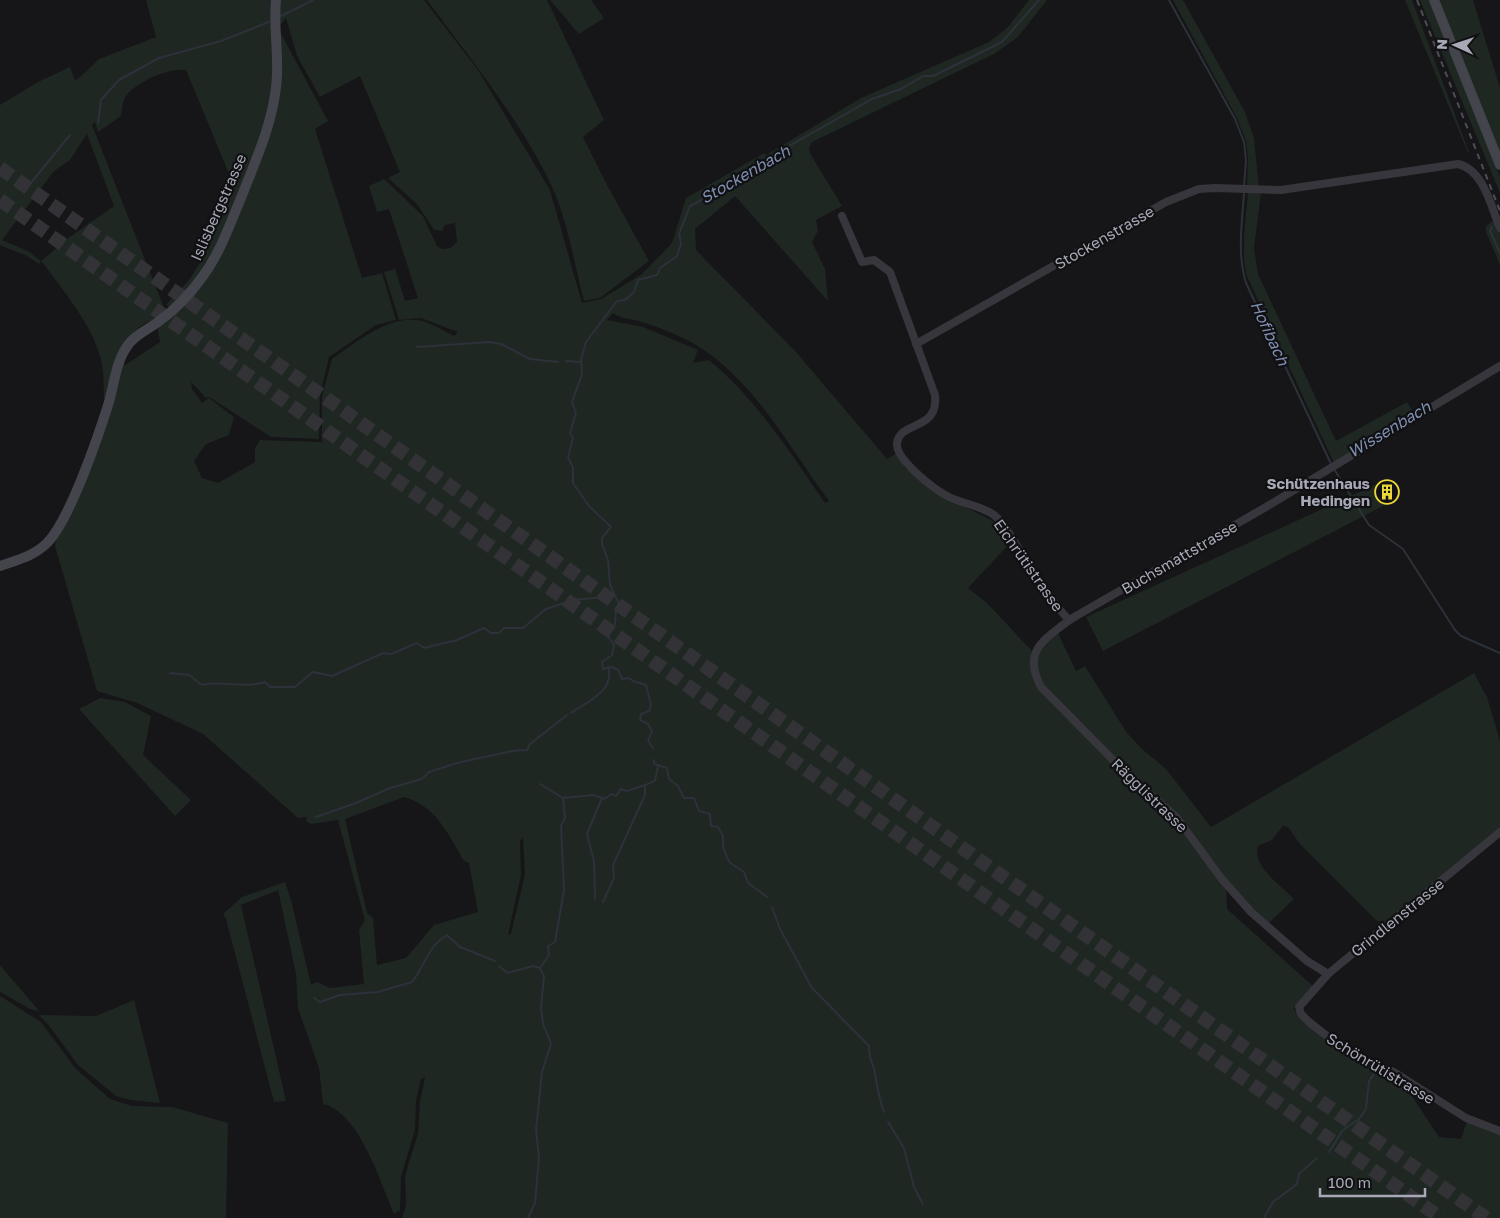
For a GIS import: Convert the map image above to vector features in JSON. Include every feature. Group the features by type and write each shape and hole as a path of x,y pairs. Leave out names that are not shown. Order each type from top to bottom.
{"street":[{"name":"Islisbergstrasse","path":"0,566 32,555 50,540 67,511 102,426 119,362 126,347 136,336 168,314 195,286 212,262 262,143 273,104 277,77 274,21 276,0"},
{"path":"1434,0 1500,165"},
{"name":"Stockenstrasse","path":"916,344 1184,193 1215,188 1282,190 1455,164 1466,167 1476,175 1482,184 1500,228"},
{"path":"842,216 862,262 874,260 890,272 916,344"},
{"name":"Eichrütistrasse","path":"916,344 935,395 936,406 933,415 900,434 897,444 898,452 905,463 947,496 994,515 1011,536 1052,601 1069,620"},
{"name":"Buchsmattstrasse","path":"1036,648 1069,620 1167,565 1500,366"},
{"name":"Rägglistrasse","path":"1036,648 1033,666 1041,687 1122,769 1177,818 1221,878 1251,912 1306,961 1328,974"},
{"name":"Grindlenstrasse","path":"1299,1006 1328,974 1500,832"},
{"name":"Schönrütistrasse","path":"1299,1006 1301,1014 1309,1022 1346,1050 1365,1061 1394,1072 1466,1118 1500,1130"}],"shaded area":[{"path":"146,0 271,0 271,8 276,6 277,0 424,0 478,70 550,190 582,303 601,299 642,274 672,243 686,198 764,153 766,155 861,98 989,42 1007,28 1029,0 1047,0 1018,37 994,54 812,142 809,148 811,155 842,206 816,220 818,231 812,242 825,269 828,301 735,196 695,229 696,250 796,352 887,459 897,453 905,468 949,499 997,523 1012,541 968,588 987,603 1032,651 1031,668 1039,688 1127,777 1163,807 1181,827 1226,887 1227,909 1314,987 1293,1009 1325,1040 1357,1061 1402,1081 1439,1137 1461,1139 1467,1121 1500,1133 1500,1218 402,1218 406,1205 405,1176 418,1133 420,1101 425,1077 421,1079 416,1101 415,1130 401,1177 400,1210 394,1214 367,1150 358,1134 348,1120 336,1110 323,1104 319,1068 298,1008 296,974 278,890 241,905 286,1101 274,1102 226,919 223,914 242,897 285,882 311,985 317,982 330,988 364,984 359,930 365,920 338,820 311,824 306,821 307,817 298,818 203,734 137,703 97,691 55,546 56,535 79,492 108,417 102,367 97,347 85,322 44,264 41,261 39,264 27,256 0,245 0,105 38,82 70,67 75,80 78,79 99,59 156,37","holes":["286,18 297,56 320,97 360,76 400,172 388,178 417,204 434,230 442,231 445,225 455,223 457,242 451,248 442,249 437,246 423,216 384,179 369,186 377,212 389,209 418,298 405,301 395,269 384,272 399,320 421,318 458,332 454,336 426,322 410,320 386,325 363,337 332,359 322,396 322,442 260,440 255,448 255,462 218,483 202,478 194,461 206,444 229,435 234,417 209,398 202,403 192,389 191,382 206,398 209,397 271,437 319,439 320,396 329,357 376,325 396,320 382,273 362,278 315,129 328,121 278,28","276,30 280,52 280,74 278,96 266,140 221,250 197,286 168,318 92,125 95,122 98,132 121,116 123,102 128,94 142,83 170,71 186,70 234,186 201,261 189,280 166,305 171,308 197,277 217,245 258,146 272,100 274,76 272,35","87,134 114,206 67,239 41,261 28,251 2,240 54,171 70,160","613,313 663,329 697,345 723,365 741,382 772,420 829,501 825,503 758,409 709,360 693,363 698,350 643,327 607,320","156,319 160,342 125,365 119,356 125,343 143,324","404,797 415,801 425,807 440,822 464,861 469,863 478,912 434,925 406,958 377,965 373,918 367,913 345,819","523,838 525,874 511,934 508,935 521,875 520,841"]},
{"path":"427,0 547,0 604,120 583,137 649,261 600,298 584,301 558,200 539,162 494,90"},
{"path":"550,0 591,0 604,18 579,34"},
{"path":"1173,0 1183,0 1245,112 1254,138 1259,189 1247,188 1248,158 1246,141 1237,118"},
{"path":"1405,0 1412,0 1468,153"},
{"path":"1420,0 1429,0 1500,177 1500,193"},
{"path":"1438,0 1473,0 1500,88 1500,155"},
{"path":"1248,192 1261,193 1254,248 1258,274 1336,441 1407,402 1415,415 1334,463 1246,274 1244,243"},
{"path":"1494,220 1500,234 1500,265 1486,232 1486,226"},
{"path":"1377,484 1387,504 1103,651 1086,617"},
{"path":"1094,609 1058,633 1076,671 1085,666 1127,733 1141,748 1166,769 1211,827 1474,673 1487,697 1500,741 1500,832 1387,922 1377,921 1300,844 1288,827 1283,826 1272,840 1258,846 1257,853 1263,868 1294,899 1268,924 1232,889 1192,834 1042,685 1036,670 1036,660 1040,651 1047,642 1066,626"},
{"path":"100,698 125,702 151,716 143,755 191,800 175,816 79,709"},
{"path":"0,965 40,1012 30,1009 0,992"},
{"path":"0,996 41,1022 75,1068 110,1099 132,1106 172,1107 228,1123 226,1218 0,1218"},
{"path":"134,1000 160,1103 130,1100 116,1096 78,1065 39,1015 96,1016"}],"waterway":[{"path":"281,16 313,0"},
{"name":"Stockenbach","path":"653,748 648,741 652,731 648,724 640,720 641,714 649,711 651,705 646,685 629,678 622,679 618,670 612,667 603,669 602,662 612,655 614,645 609,638 609,634 615,624 616,610 619,604 610,585 608,560 602,544 602,538 611,527 589,506 573,483 573,468 568,457 573,438 570,433 576,413 572,402 582,374 581,360 586,342 617,301 625,300 634,292 638,280 657,275 660,268 677,256 681,244 679,234 690,206 738,181 752,167 872,99 901,89 923,76 933,76 1002,42 1039,0"},
{"name":"Hofibach","path":"1169,0 1235,119 1244,142 1246,160 1244,186"},
{"path":"98,123 101,100 119,80 159,58 221,41 269,22"},
{"path":"30,184 70,135"},
{"name":"Hofibach","path":"1244,193 1241,250 1246,283 1332,466"},
{"name":"Wissenbach","path":"1492,227 1490,231 1500,253"},
{"path":"417,347 490,342 501,344 530,359 558,362"},
{"path":"566,361 581,362"},
{"name":"Hofibach","path":"1334,469 1369,525 1403,549 1455,630 1461,636 1500,653"},
{"path":"170,673 189,675 202,685 218,683 249,685 265,682 270,687 295,687 313,672 332,676 383,653 391,654 417,643 424,648 457,640 484,628 491,633 499,633 504,628 523,628 546,609 573,600 613,596"},
{"path":"571,713 592,700 604,689 608,682 608,667"},
{"path":"316,817 356,803 390,788 422,779 429,772 457,763 512,751 527,750 530,744 567,715"},
{"path":"654,760 654,764 667,768 669,779 678,786 684,798 694,798 699,811 710,814 711,826 718,827 723,836 723,847 729,862 744,872 748,883 767,897"},
{"path":"540,784 563,798 594,795 604,799 612,794 616,796 621,789 627,791 652,782 655,780 658,767"},
{"path":"603,902 614,878 613,865 645,795 645,785"},
{"path":"528,1218 535,1203 539,1157 536,1130 542,1072 551,1044 543,1024 541,1007 544,976 540,968 549,955 548,946 555,942 564,890 561,826 565,818 563,798"},
{"path":"595,899 594,861 587,834 602,798"},
{"path":"772,907 780,929 812,988 869,1046 878,1093 884,1112"},
{"path":"314,998 320,1002 340,995 378,992 412,982 435,945 447,935 460,947 495,961"},
{"path":"499,966 507,973 533,966 540,968"},
{"path":"1329,1152 1343,1130 1359,1119 1366,1109 1369,1081 1374,1074"},
{"path":"888,1122 904,1148 914,1187 923,1204"},
{"path":"1264,1218 1273,1202 1297,1184 1299,1174 1317,1158"}],"tunnel":[{"path":"0,168 1486,1218"},
{"path":"0,200 1441,1218"}],"railway":[{"path":"1417,0 1500,211"}],"place":[{"name":"Schützenhaus Hedingen","path":"1387,492"}]}
